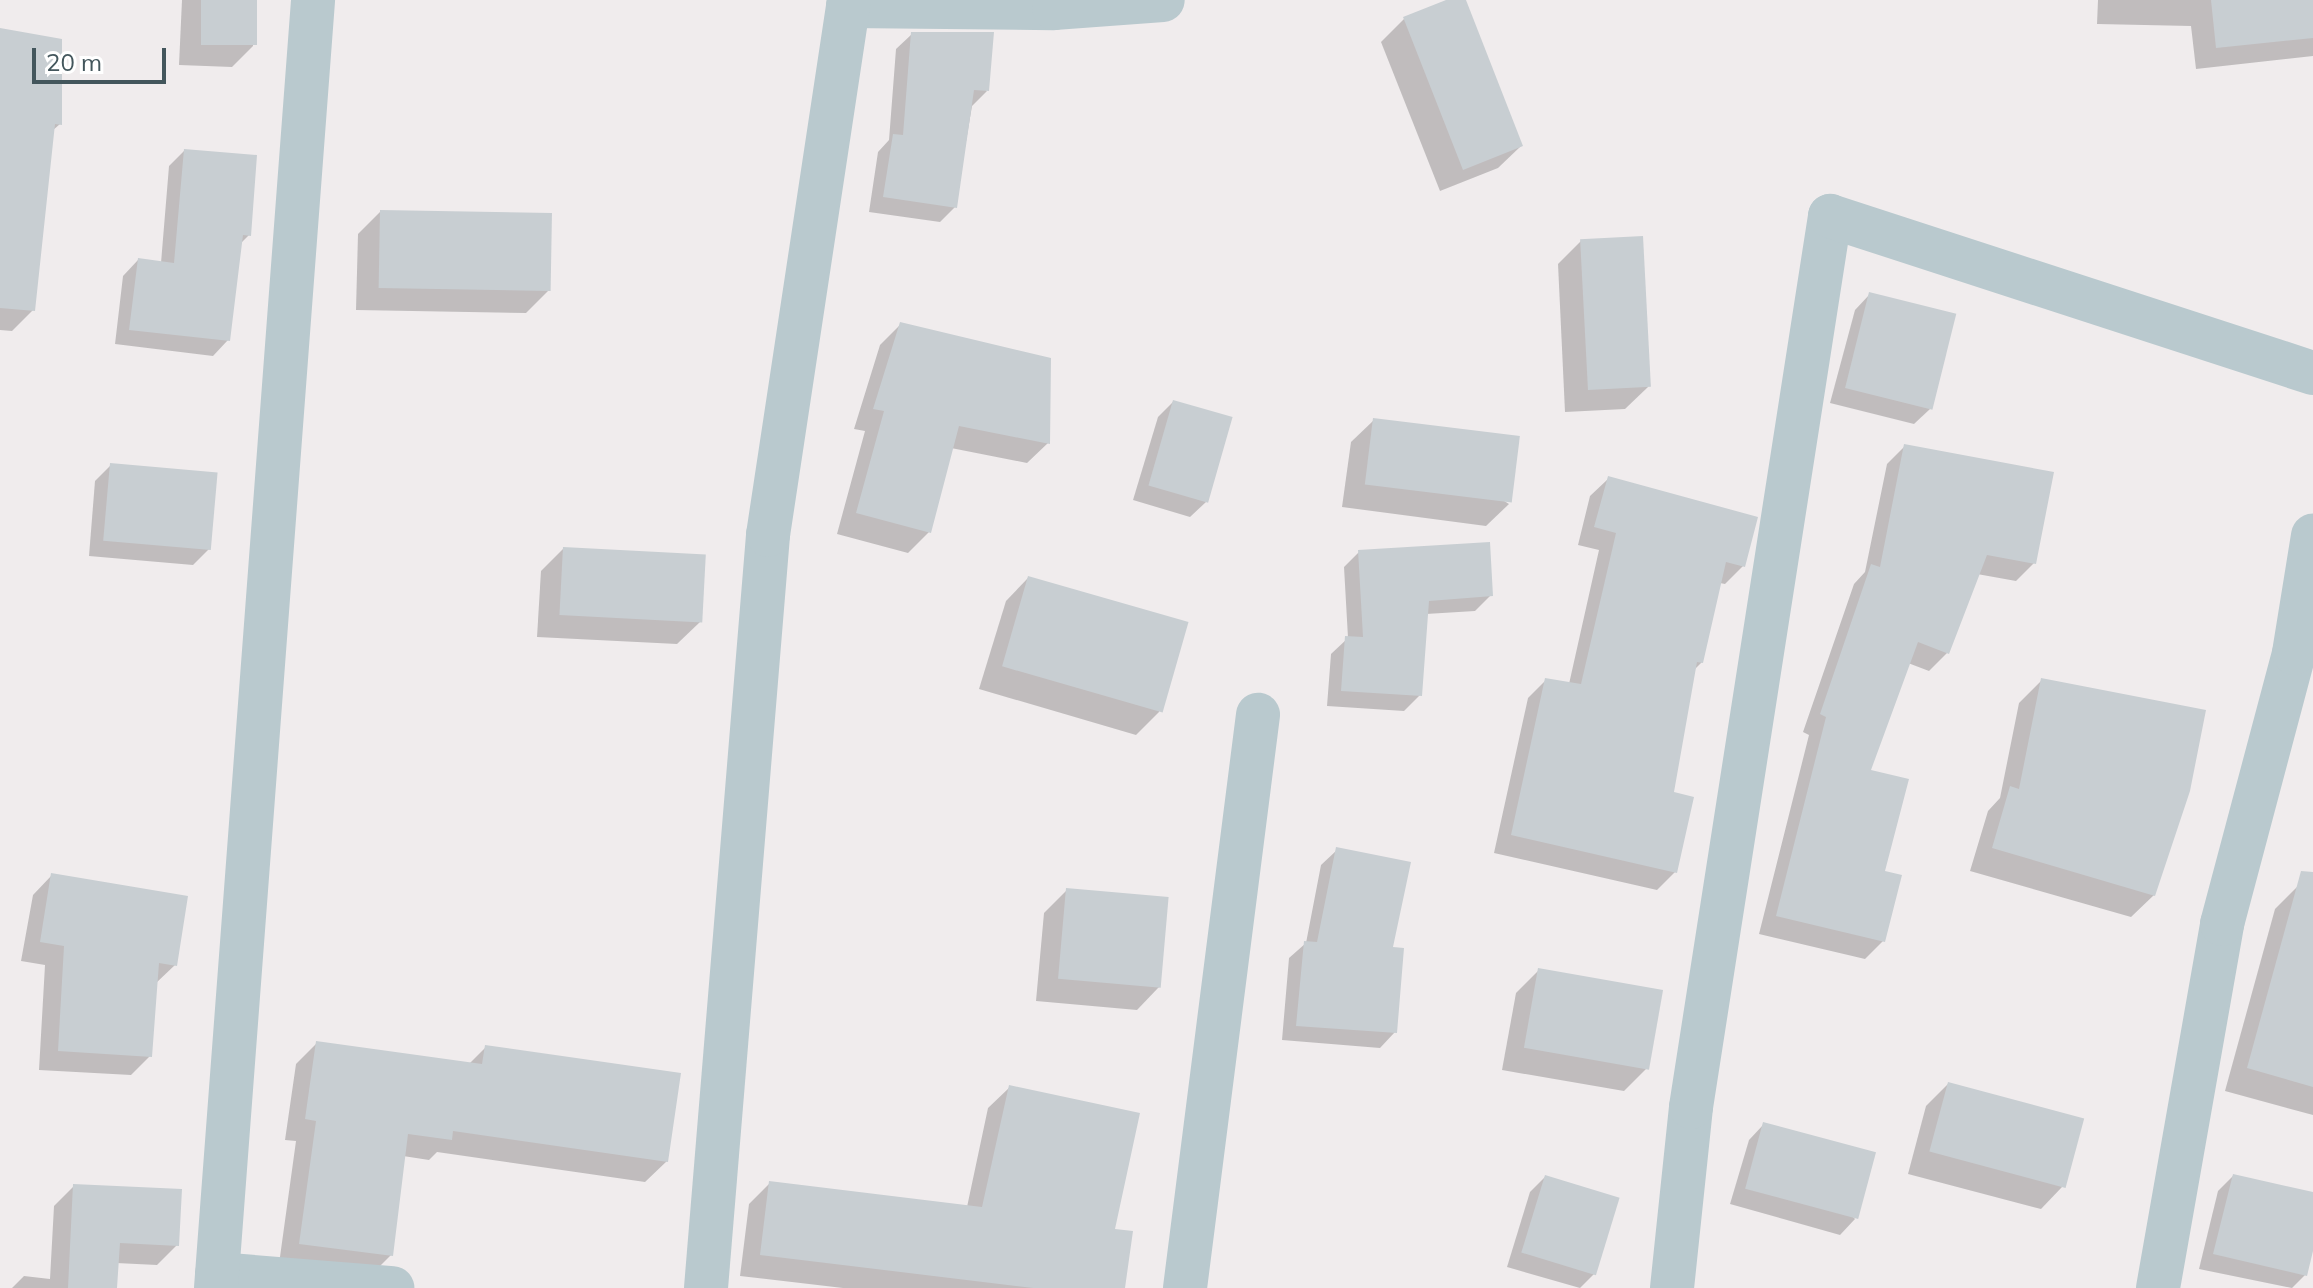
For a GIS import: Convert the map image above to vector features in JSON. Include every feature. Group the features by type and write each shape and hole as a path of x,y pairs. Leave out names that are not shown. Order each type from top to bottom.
{"street":[{"path":"313,0 217,1281 392,1288"},
{"path":"706,1288 768,535 849,3 1054,8 1163,0"},
{"path":"1672,1288 1691,1107 1830,216 2313,373"},
{"path":"2158,1288 2222,924 2294,653 2313,536"},
{"path":"1185,1288 1258,715"}],"building":[{"path":"201,0 257,0 257,45 201,45"},
{"path":"1446,0 1466,0 1523,146 1463,170 1403,17"},
{"path":"2211,0 2313,0 2313,38 2216,48"},
{"path":"0,28 62,39 62,125 55,124 35,311 0,308"},
{"path":"911,32 994,32 989,91 974,90 957,208 883,197 893,134 903,135"},
{"path":"184,149 257,155 251,236 243,235 230,341 129,330 138,258 174,263"},
{"path":"380,210 552,213 551,291 379,288"},
{"path":"1643,236 1651,387 1588,390 1580,239"},
{"path":"1869,292 1956,314 1932,410 1845,388"},
{"path":"900,322 1051,358 1050,444 959,426 931,533 856,513 884,411 873,409"},
{"path":"1173,400 1233,417 1208,503 1148,486"},
{"path":"1373,418 1520,436 1512,503 1365,485"},
{"path":"1904,444 2054,472 2036,564 1987,555 1949,654 1918,642 1871,770 1909,779 1885,871 1902,875 1885,942 1776,916 1826,717 1820,714 1871,564 1880,567"},
{"path":"110,463 218,472 211,550 103,541"},
{"path":"1608,476 1758,517 1745,567 1726,562 1703,663 1697,662 1674,792 1694,797 1677,873 1511,835 1545,678 1581,684 1616,533 1594,527"},
{"path":"1490,542 1493,596 1429,601 1422,696 1341,691 1345,636 1363,637 1358,550"},
{"path":"563,547 706,554 702,622 559,615"},
{"path":"1028,576 1189,622 1163,712 1002,666"},
{"path":"2041,678 2206,710 2190,791 2155,896 1992,848 2010,786 2019,789"},
{"path":"1336,847 1411,862 1393,947 1404,948 1397,1033 1296,1026 1304,941 1317,942"},
{"path":"2301,871 2313,872 2313,1087 2247,1068"},
{"path":"51,873 188,896 177,966 159,963 152,1057 58,1051 64,946 40,942"},
{"path":"1066,888 1169,897 1161,988 1058,979"},
{"path":"1538,968 1663,990 1649,1070 1524,1048"},
{"path":"316,1041 482,1064 485,1045 681,1073 668,1162 453,1131 452,1140 408,1134 393,1256 299,1244 316,1121 305,1119"},
{"path":"1948,1082 2084,1118 2066,1188 1929,1152"},
{"path":"1009,1085 1140,1113 1115,1229 1133,1231 1125,1288 1033,1288 760,1255 769,1181 982,1207"},
{"path":"1763,1122 1876,1152 1858,1219 1745,1189"},
{"path":"2233,1174 2313,1192 2313,1251 2307,1276 2213,1254"},
{"path":"1545,1175 1620,1198 1596,1275 1521,1252"},
{"path":"73,1184 182,1189 179,1246 120,1243 117,1288 68,1288"}]}
